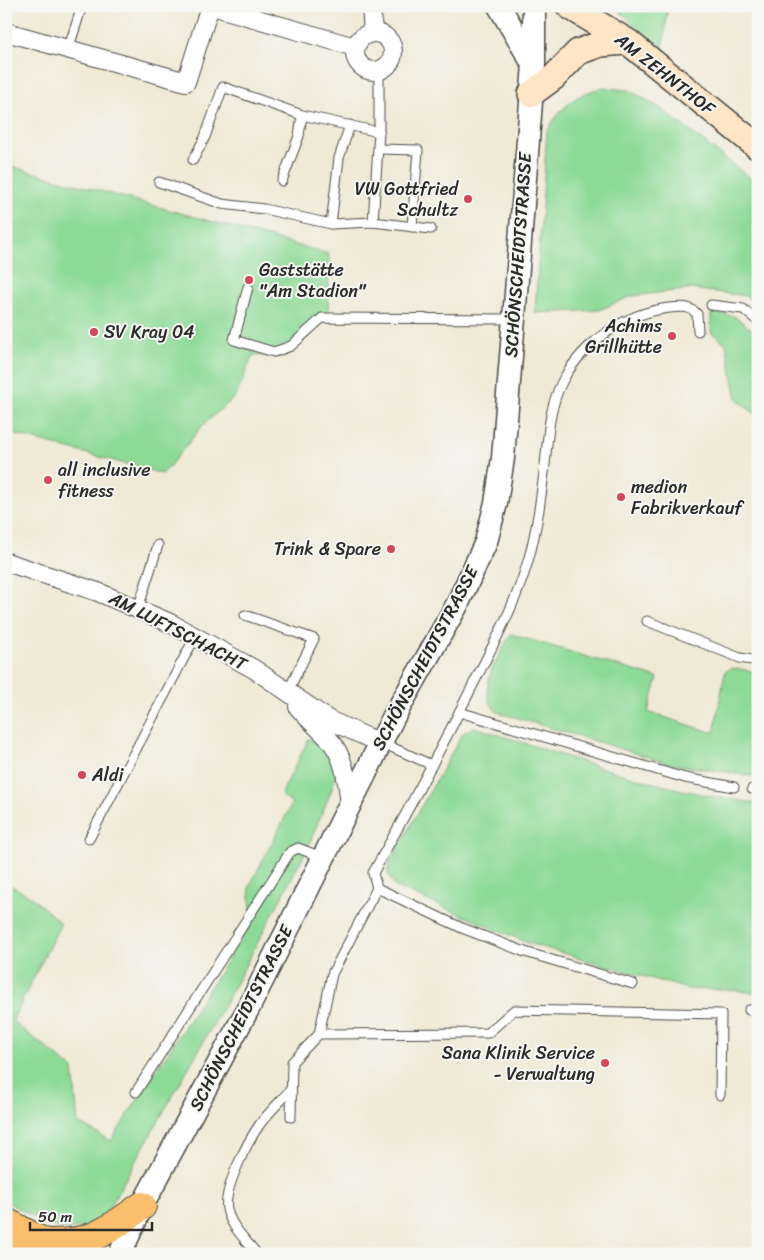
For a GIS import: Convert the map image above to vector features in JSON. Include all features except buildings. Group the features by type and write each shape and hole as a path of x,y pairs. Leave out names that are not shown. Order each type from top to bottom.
{"highway":[{"path":"6,1222 55,1248 89,1239 111,1229 142,1206"}],"main road":[{"name":"AM ZEHNTHOF","path":"569,6 625,40 758,147"},
{"path":"531,94 553,78 578,52 600,44 625,40 600,6"}],"street":[{"path":"6,32 186,82 211,6 355,47"},
{"path":"371,6 374,33"},
{"path":"499,6 534,64"},
{"name":"SCHÖNSCHEIDTSTRASSE","path":"120,1254 142,1206 237,1030 380,743 457,605 486,542 496,503 503,458 534,64 534,6"},
{"path":"374,33 385,36 390,41 394,53 390,64 379,71 366,70 360,66 354,54 355,47 362,37 374,33"},
{"name":"AM LUFTSCHACHT","path":"6,562 98,592 138,609 254,669 287,693 342,727 380,743"},
{"name":"AM LUFTSCHACHT","path":"287,693 311,723 329,739 339,753 346,773 350,804"}],"lane":[{"path":"68,50 82,6"},
{"path":"373,222 379,149 379,71"},
{"path":"193,160 204,137 222,87 302,115 379,132"},
{"path":"282,181 299,136 302,115"},
{"path":"330,224 339,158 350,125"},
{"path":"379,149 418,150 412,227"},
{"path":"159,182 222,204 264,210 330,224 373,222 431,229"},
{"path":"248,287 234,340 274,352 291,346 322,318 514,319"},
{"path":"712,305 743,309 758,321"},
{"path":"291,1118 292,1062 320,1034 332,974 377,888 373,873 459,712 508,613 528,560 538,514 550,416 555,395 564,378 586,351 607,332 633,317 662,309 683,307 692,309 697,314 698,331"},
{"path":"138,609 158,545"},
{"path":"246,615 314,640 287,693"},
{"path":"647,621 740,658 758,661"},
{"path":"88,839 164,692 195,637"},
{"path":"459,712 684,778 734,787"},
{"path":"380,743 432,765"},
{"path":"136,1092 290,852 298,848 324,858"},
{"path":"377,888 462,928 525,952 633,984"},
{"path":"320,1034 488,1033 514,1010 721,1014 720,1096"},
{"path":"257,1254 231,1220 227,1211 226,1194 232,1178 260,1124 291,1090"}],"green space":[{"path":"615,6 668,6 663,49 639,30"},
{"path":"721,6 758,6 758,14"},
{"path":"603,88 629,90 660,108 758,184 758,306 746,296 691,289 632,296 599,310 535,313 547,131 557,115 570,103 593,90"},
{"path":"6,165 329,254 328,318 284,357 253,355 236,396 203,425 163,474 6,432"},
{"path":"711,312 734,316 758,334 758,416 737,399 726,344 711,332"},
{"path":"511,634 658,678 648,712 714,733 725,672 732,668 758,672 758,777 671,764 497,712 491,703 488,683 495,662"},
{"path":"474,727 650,782 722,798 758,803 758,994 735,990 688,989 528,943 396,887 387,872 390,862 463,733"},
{"path":"309,738 332,757 337,773 306,851 226,1002 109,1208 96,1220 83,1227 71,1229 46,1223 6,1202 6,883 30,896 61,923 12,1021 73,1069 78,1123 111,1141 252,922 249,887 292,804 281,795"}],"place":[{"name":"VW Gottfried Schultz","path":"468,199"},
{"name":"Gaststätte \"Am Stadion\"","path":"249,280"},
{"name":"SV Kray 04","path":"94,332"},
{"name":"Achims Grillhütte","path":"672,336"},
{"name":"all inclusive fitness","path":"48,480"},
{"name":"medion Fabrikverkauf","path":"621,497"},
{"name":"Trink & Spare","path":"391,549"},
{"name":"Aldi","path":"82,775"},
{"name":"Sana Klinik Service - Verwaltung","path":"605,1063"}]}
